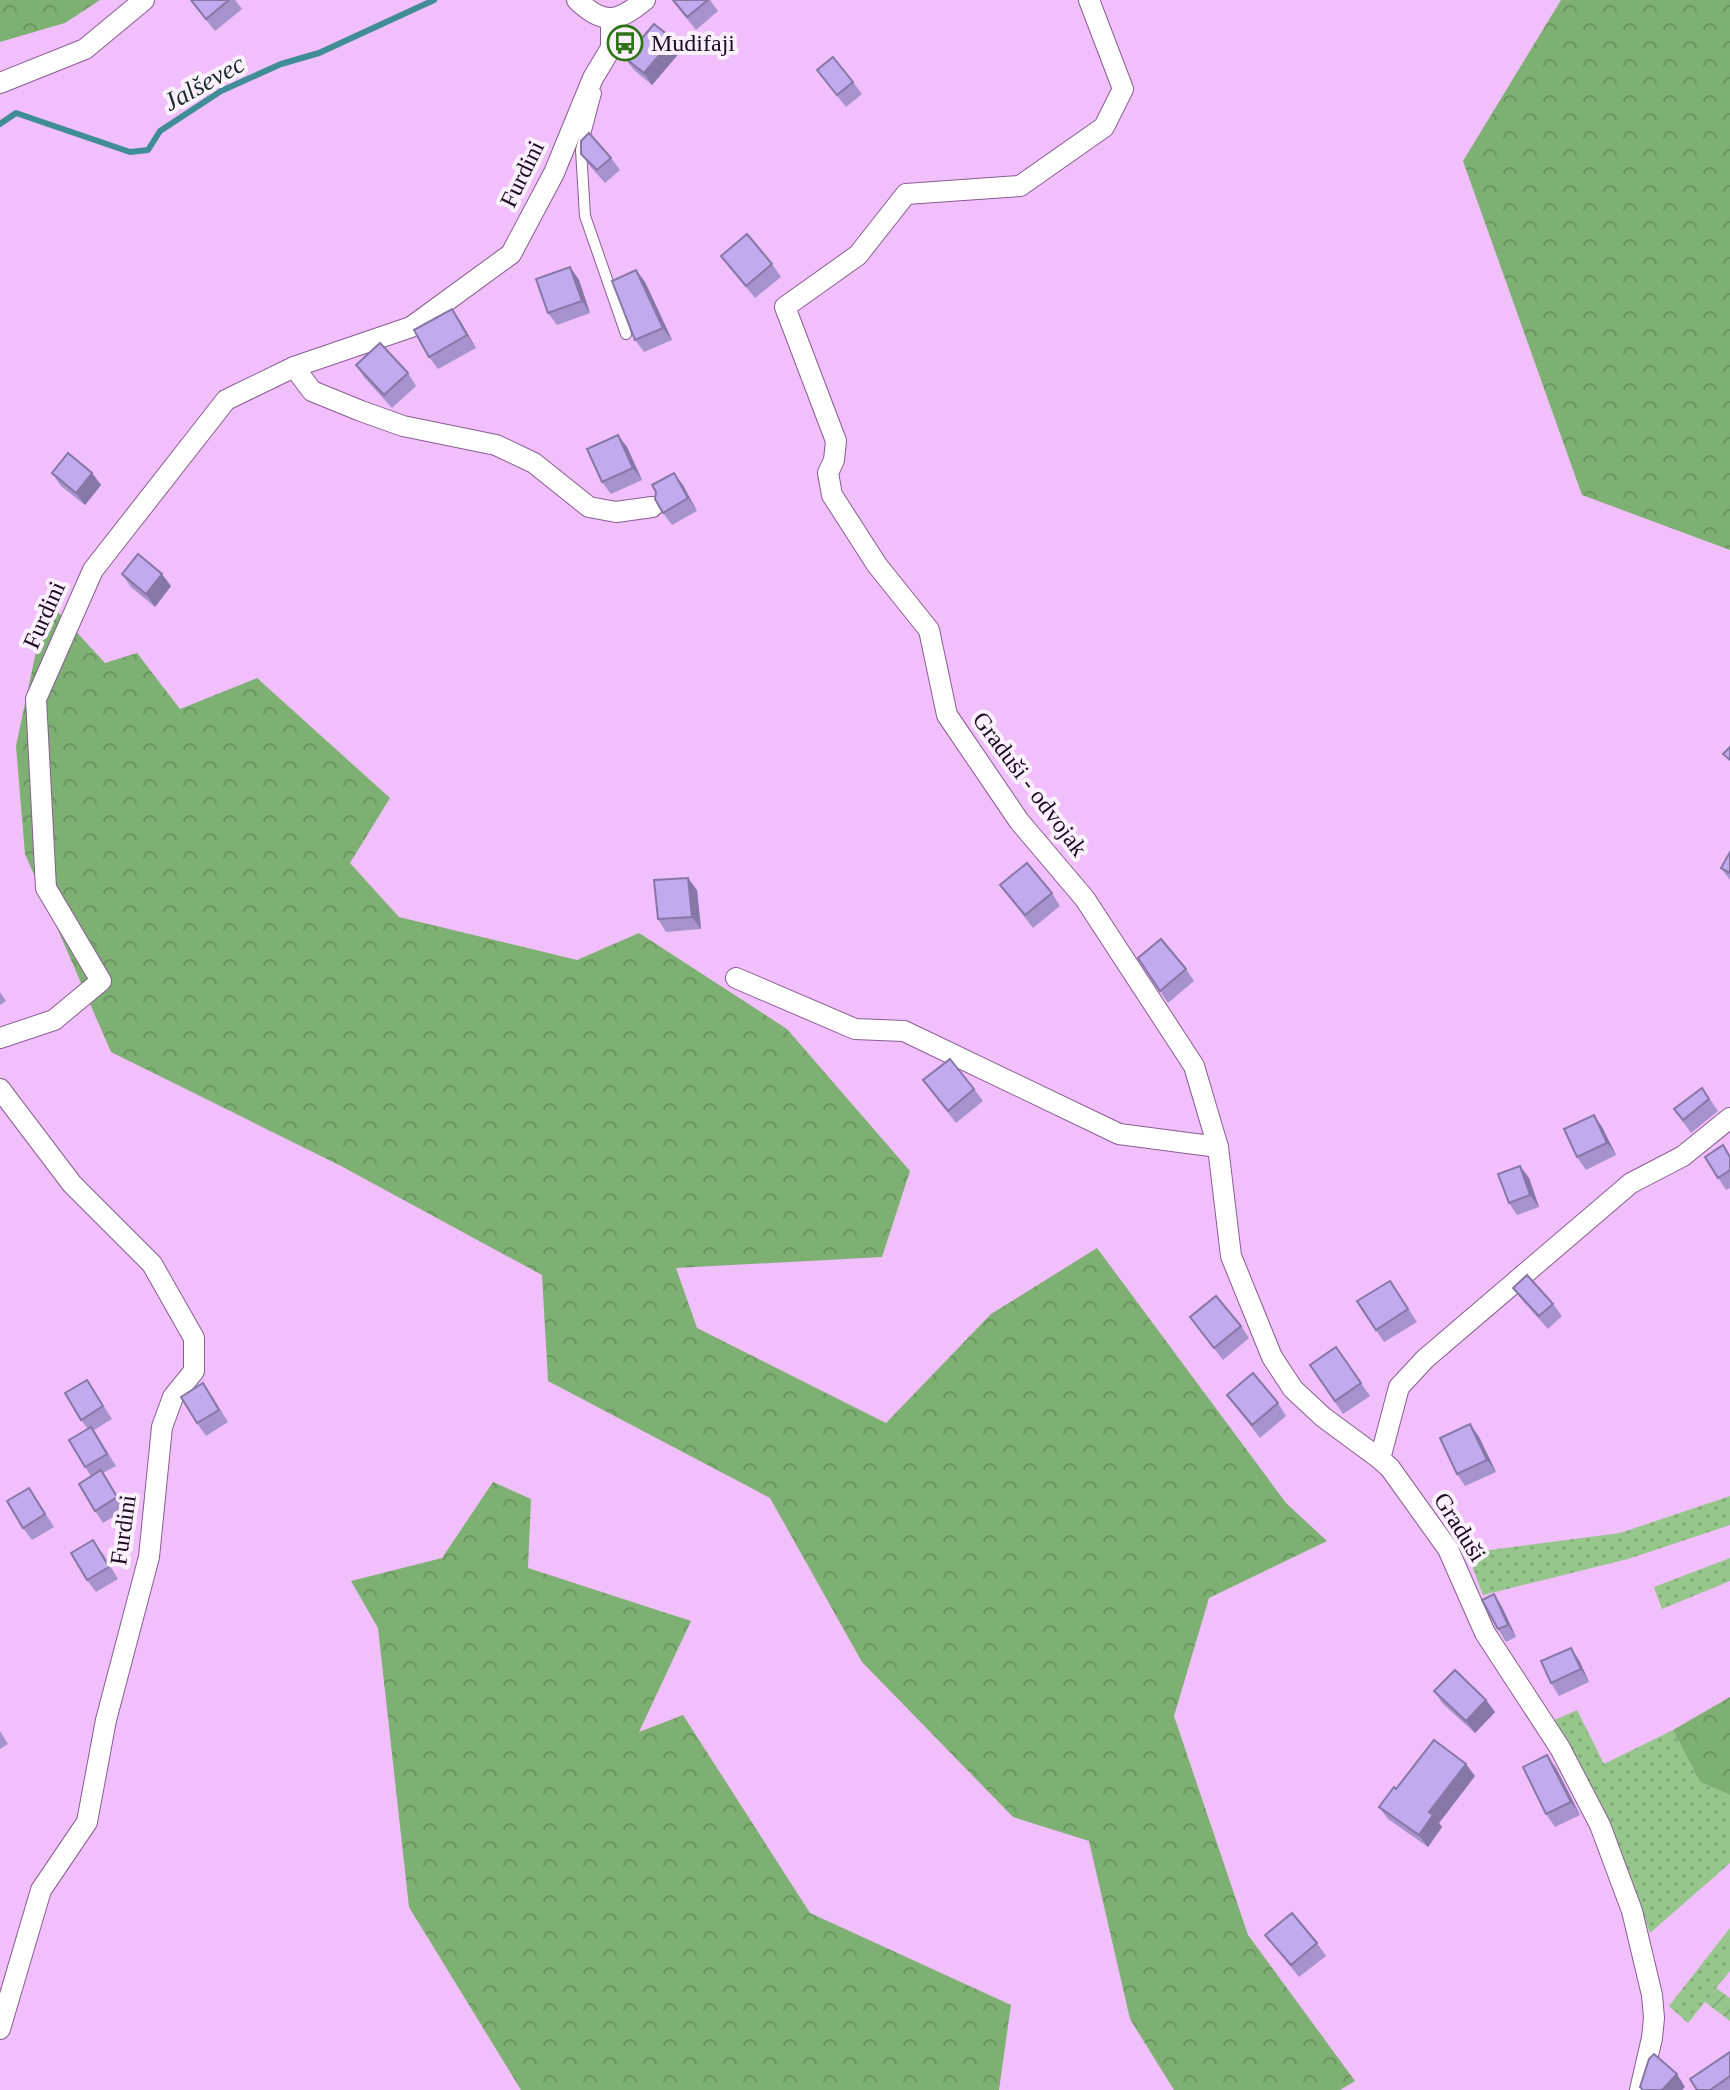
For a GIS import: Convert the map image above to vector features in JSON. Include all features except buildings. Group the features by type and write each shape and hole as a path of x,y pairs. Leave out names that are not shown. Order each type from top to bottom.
{"street":[{"path":"0,83 85,49 144,0"},
{"path":"577,0 590,13 611,19 625,16 645,0"},
{"name":"Graduši - odvojak","path":"1089,0 1123,89 1104,127 1020,186 906,194 858,255 785,307 836,441 834,460 828,473 832,495 877,565 929,630 947,715 1019,821 1085,899 1194,1066 1218,1147 1231,1256 1272,1357 1293,1389 1313,1408 1380,1459"},
{"name":"Furdini","path":"0,1038 54,1020 101,981 46,888 36,699 93,570 226,400 294,367 411,327 511,254 554,173 593,78 611,48 611,19"},
{"path":"294,367 312,391 361,411 403,426 496,445 534,463 589,507 616,512 652,507"},
{"path":"736,978 855,1029 904,1031 1119,1134 1218,1147"},
{"name":"Furdini","path":"0,1089 72,1184 152,1264 194,1338 194,1371 173,1397 162,1427 149,1557 106,1720 87,1822 41,1890 0,2029"},
{"path":"1380,1459 1399,1387 1425,1359 1631,1183 1683,1156 1730,1118"},
{"name":"Graduši","path":"1380,1459 1390,1468 1448,1549 1485,1633 1560,1748 1600,1825 1632,1911 1652,1995 1652,2038 1640,2090"}],"lane":[{"path":"593,78 599,83 581,150 585,216 626,334"}],"green space":[{"path":"0,0 100,0 65,23 0,42"},
{"path":"1561,0 1730,0 1730,550 1582,495 1463,161"},
{"path":"47,600 105,663 137,653 180,709 257,678 390,798 350,863 399,917 577,960 639,933 787,1029 910,1171 882,1257 676,1268 697,1328 886,1423 991,1314 1097,1248 1286,1503 1327,1541 1209,1598 1174,1716 1248,1935 1355,2081 1340,2090 1174,2090 1130,2019 1089,1841 1013,1817 862,1662 770,1498 548,1381 542,1275 341,1166 111,1052 25,854 16,746"},
{"path":"493,1482 531,1499 528,1568 691,1621 639,1732 683,1715 810,1913 1011,2005 999,2090 521,2090 409,1907 378,1628 351,1581 442,1558"},
{"path":"1730,1496 1730,1525 1628,1559 1483,1595 1467,1553 1620,1533"},
{"path":"1730,1558 1730,1581 1662,1609 1654,1587"},
{"path":"1730,1697 1730,1795 1700,1782 1673,1730"},
{"path":"1577,1710 1604,1764 1673,1730 1700,1782 1730,1795 1730,1863 1650,1933 1584,1773 1552,1721"},
{"path":"1730,1928 1730,1971 1688,2023 1669,2006"},
{"path":"1716,1988 1730,1998 1730,2021 1705,2002"}],"waterway":[{"name":"Jalševec","path":"0,124 16,113 130,152 148,150 160,131 221,91 281,64 319,53 434,0"}],"place":[{"name":"Mudifaji","path":"625,43"}]}
